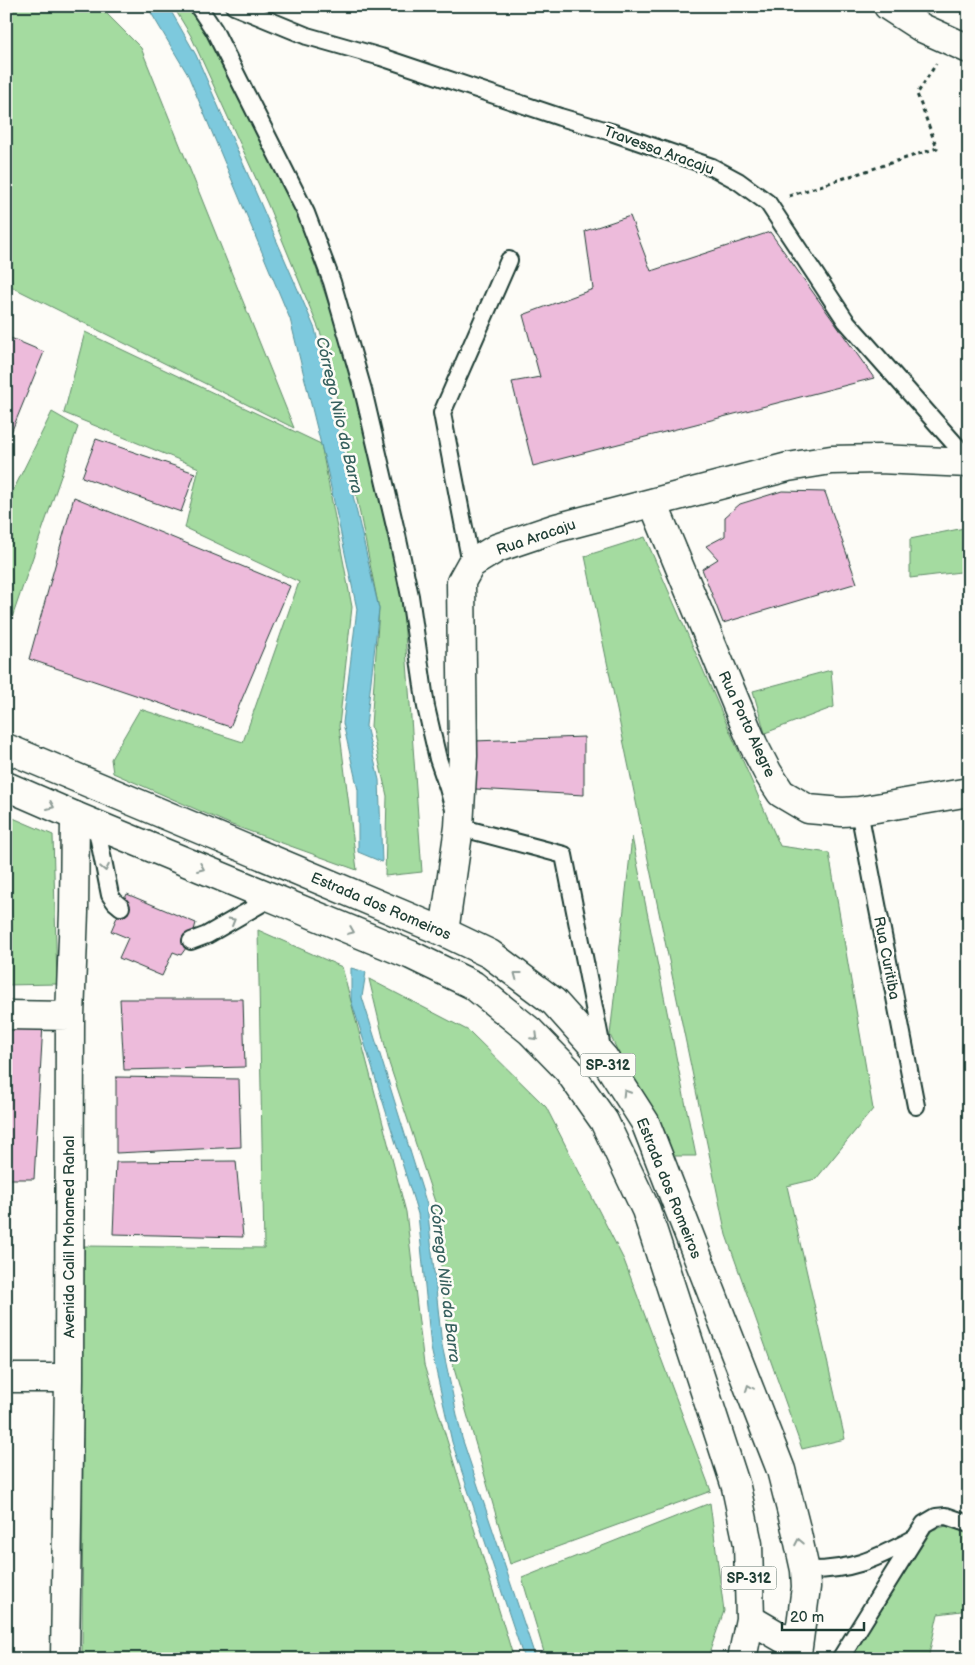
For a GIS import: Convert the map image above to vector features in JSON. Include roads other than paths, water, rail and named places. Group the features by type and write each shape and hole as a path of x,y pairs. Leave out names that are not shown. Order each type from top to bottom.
{"main road":[{"path":"888,6 922,28 960,45"},
{"name":"Rua Aracaju","path":"471,564 497,548 556,528 788,467 831,460 879,459 969,462"},
{"name":"Rua Porto Alegre","path":"654,503 730,692 753,744 772,780 781,792 808,809 842,812 969,792"},
{"path":"444,932 459,827 463,756 461,582 471,564"},
{"name":"Estrada dos Romeiros","path":"6,748 444,932 490,954 554,1002 604,1058 645,1122 786,1487 805,1570 806,1587 796,1653"},
{"name":"Estrada dos Romeiros","path":"6,786 411,955 472,985 530,1031 562,1064 604,1121 646,1210 736,1487 748,1544 750,1619 742,1659"},
{"name":"Avenida Calil Mohamed Rahal","path":"65,1659 69,1378 70,1016 74,912 86,821"},
{"path":"6,1015 70,1016"},
{"path":"6,1378 69,1378"},
{"path":"750,1619 796,1653"}],"lane":[{"path":"198,6 214,30 306,213 332,282 363,390 398,535 410,596 426,707 438,759 459,827 564,855 604,1058"},
{"name":"Travessa Aracaju","path":"234,6 307,36 418,69 560,117 611,132 712,168 738,181 768,203 846,320 969,462"},
{"path":"471,564 442,413 509,260"},
{"name":"Rua Curitiba","path":"858,810 916,1106"},
{"path":"86,821 110,895 121,907"},
{"path":"191,941 208,935 271,898"},
{"path":"840,1659 924,1524 936,1517 946,1516 969,1524"},
{"path":"805,1570 825,1570 852,1566 879,1558 916,1537"}],"water":[{"path":"147,6 168,6 196,55 315,329 379,609 366,726 379,780 382,862 358,852 358,790 343,723 357,609 327,469 290,319 188,75"},
{"path":"351,968 366,972 362,997 427,1205 442,1345 462,1438 536,1659 524,1659 452,1442 431,1348 418,1214 351,1000"}],"water label":[{"name":"Córrego Nilo da Barra","path":"340,415"},
{"name":"Córrego Nilo da Barra","path":"446,1283"}]}
